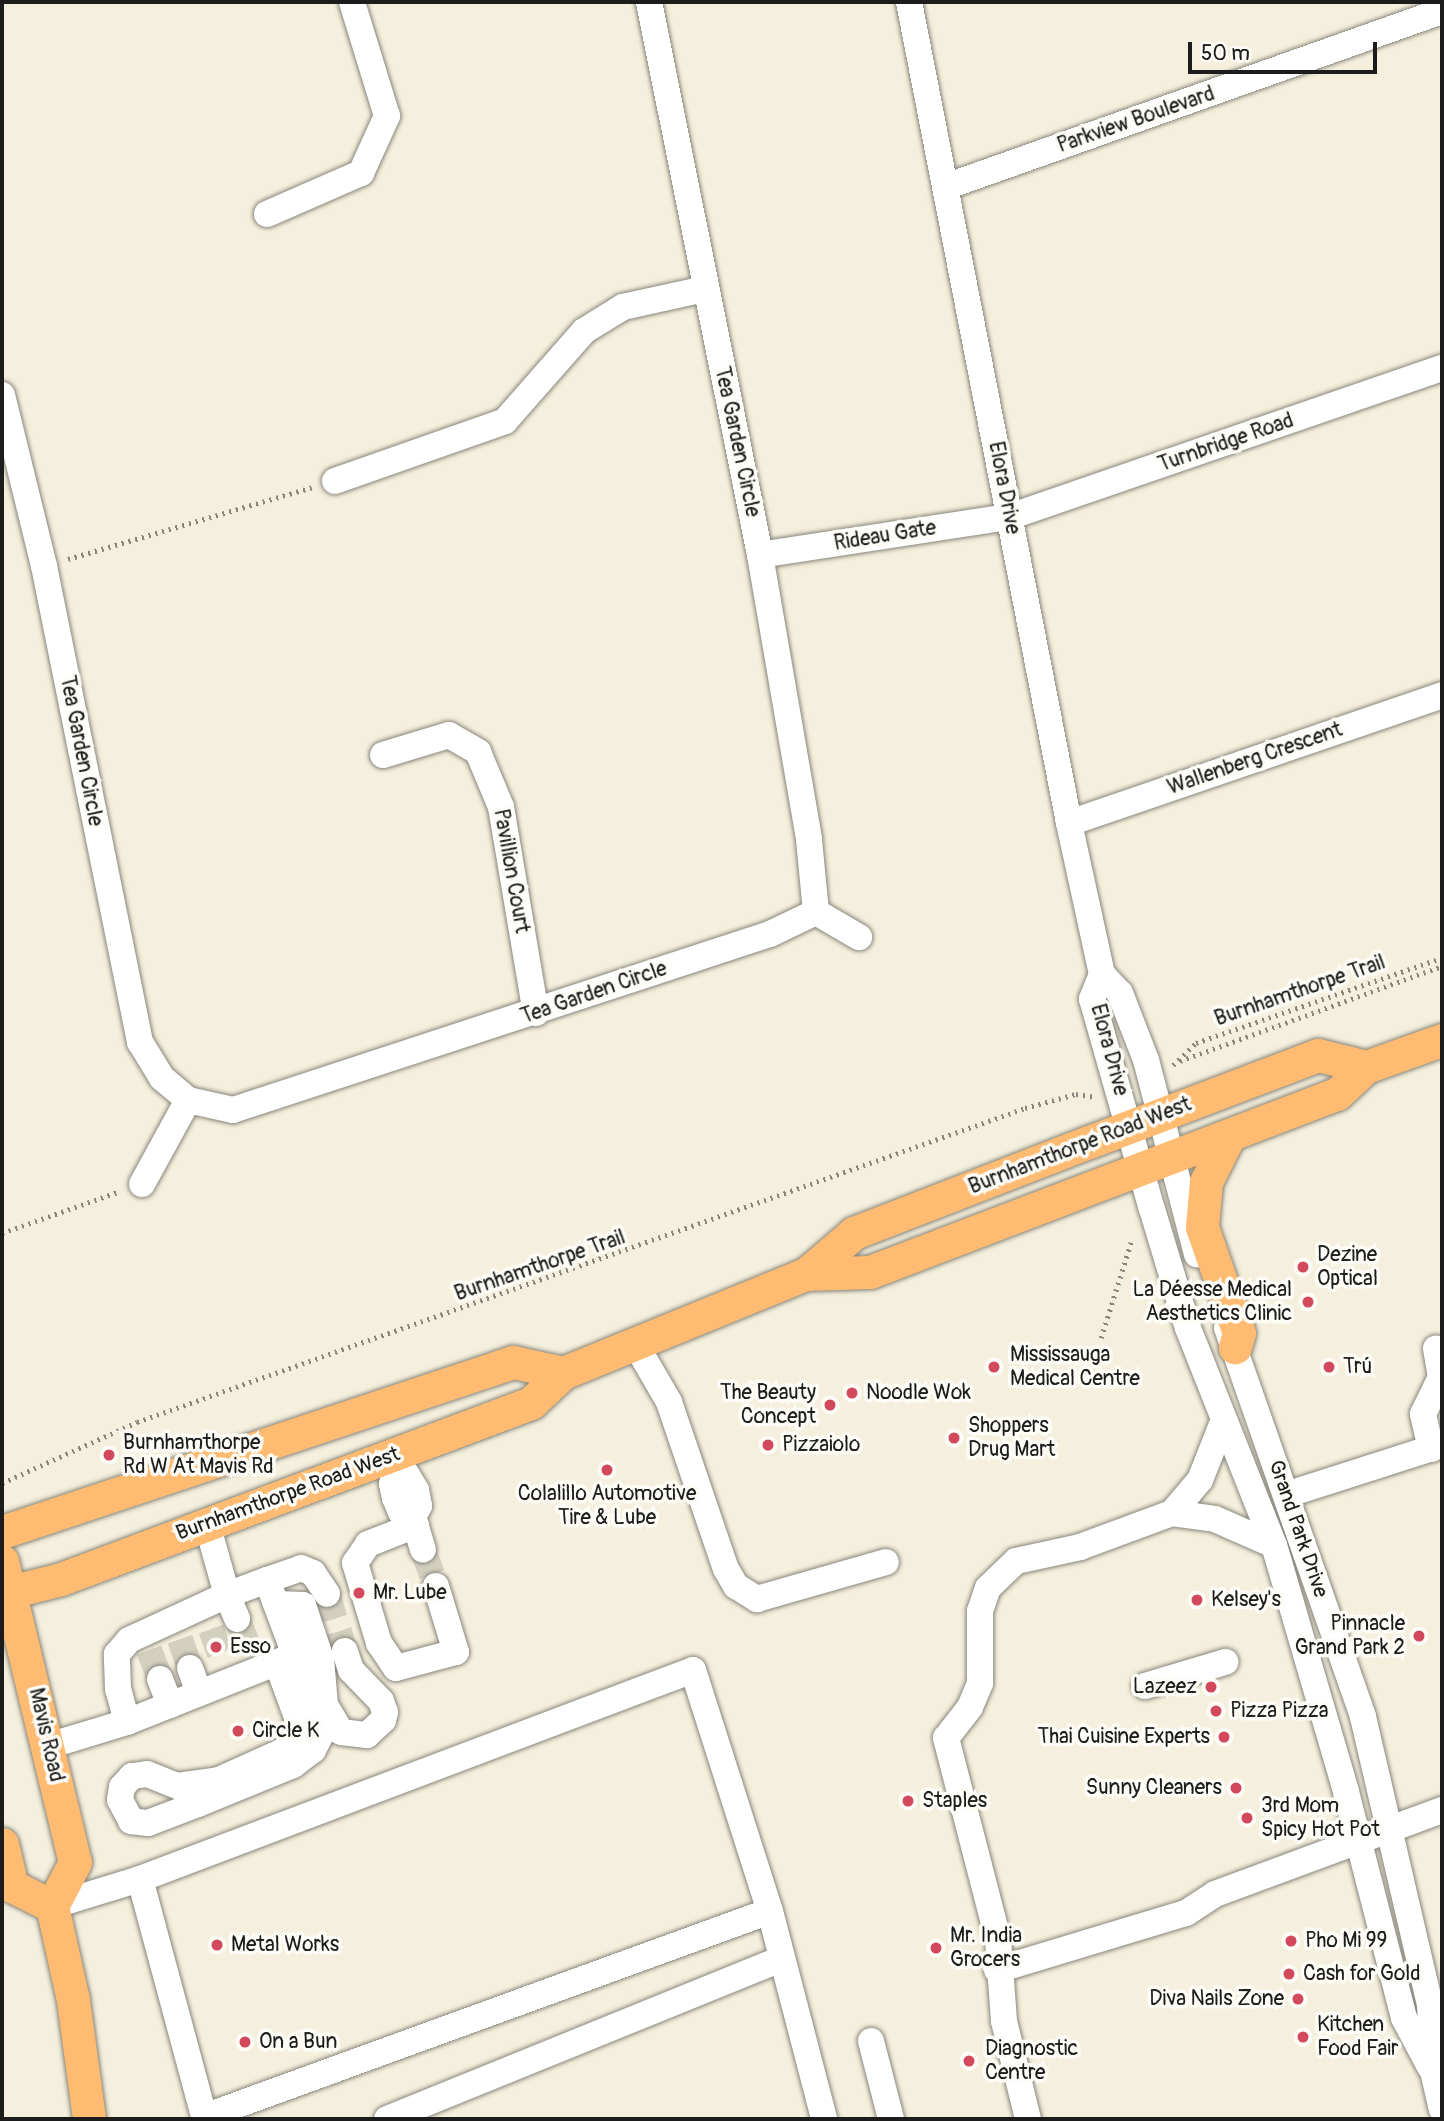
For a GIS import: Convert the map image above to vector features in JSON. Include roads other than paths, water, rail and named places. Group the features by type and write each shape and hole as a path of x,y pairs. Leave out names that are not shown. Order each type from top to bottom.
{"main road":[{"name":"Burnhamthorpe Road West","path":"806,1274 870,1272 1337,1094 1366,1067 1442,1040"},
{"name":"Burnhamthorpe Road West","path":"4,1582 61,1578 207,1524 397,1462 531,1403 563,1373 806,1274 854,1233 1318,1055 1366,1067"},
{"path":"1229,1136 1206,1182 1202,1227 1239,1332 1235,1347"},
{"path":"2,1531 513,1363 563,1373"},
{"name":"Mavis Road","path":"4,1582 48,1746 75,1862 52,1906"},
{"path":"2,1844 12,1886 52,1906 73,2000 89,2119"}],"street":[{"path":"267,215 361,173 387,116 352,2"},
{"name":"Tea Garden Circle","path":"2,396 44,566 140,1042 162,1078 188,1100 233,1110 536,1013 770,934 816,912 809,840 760,555 649,2"},
{"name":"Elora Drive","path":"909,2 948,186 1069,823 1102,974 1092,999 1144,1122"},
{"name":"Parkview Boulevard","path":"948,186 1442,11"},
{"path":"335,481 505,421 584,331 623,307 705,289"},
{"name":"Turnbridge Road","path":"1009,517 1442,368"},
{"name":"Rideau Gate","path":"760,555 1009,517"},
{"name":"Wallenberg Crescent","path":"1069,823 1442,695"},
{"name":"Pavillion Court","path":"383,755 449,735 478,752 501,807 536,1013"},
{"path":"816,912 859,937"},
{"path":"142,1184 188,1100"},
{"name":"Grand Park Drive","path":"1144,1122 1155,1163 1188,1328 1273,1545 1404,2018 1433,2071"},
{"name":"Grand Park Drive","path":"1155,1163 1195,1248 1235,1347 1363,1717 1392,1829 1430,2004 1433,2071 1442,2109"},
{"path":"636,1345 669,1402 726,1569 736,1586 757,1600 886,1562"},
{"path":"1286,1495 1437,1447 1423,1414 1441,1377 1436,1348"},
{"path":"1172,1513 1200,1480 1223,1422"},
{"path":"397,1462 392,1484 395,1498 401,1512 418,1531 368,1544 355,1563 379,1643 396,1668 456,1652 436,1586"},
{"path":"1028,2119 1004,2021 997,1970 996,1927 946,1738 970,1707 980,1683 980,1611 988,1588 1016,1561 1080,1547 1172,1513 1215,1519 1273,1545"},
{"path":"207,1524 232,1607"},
{"path":"127,1722 118,1689 117,1654 129,1640 146,1642 272,1592 301,1568 313,1573 327,1594"},
{"path":"272,1592 303,1605 321,1659 326,1704 341,1732 367,1735 383,1720 385,1712 381,1701 351,1670 345,1651"},
{"path":"270,1659 320,1736 313,1750 293,1765 198,1804 148,1823 131,1821 120,1800 122,1787 132,1776 147,1774 177,1786 219,1780 283,1751 297,1738 298,1717 270,1659 272,1592"},
{"path":"48,1746 127,1722 199,1693 225,1669 270,1659"},
{"path":"1144,1686 1225,1662"},
{"path":"190,1668 199,1693"},
{"path":"52,1906 140,1879 693,1670 770,1910 824,2119"},
{"path":"160,1679 170,1705"},
{"path":"997,1970 1186,1913 1215,1894 1442,1810"},
{"path":"140,1879 204,2117 770,1910"},
{"path":"387,2119 782,1959"},
{"path":"871,2041 891,2119"}],"tunnel":[{"path":"423,1550 436,1586"},
{"path":"327,1594 345,1651"},
{"path":"237,1619 249,1647"},
{"path":"211,1629 221,1657"},
{"path":"180,1639 190,1668"},
{"path":"149,1650 160,1679"}],"place":[{"name":"Dezine Optical","path":"1303,1267"},
{"name":"La Déesse Medical Aesthetics Clinic","path":"1308,1302"},
{"name":"Mississauga Medical Centre","path":"994,1367"},
{"name":"Trú","path":"1329,1367"},
{"name":"Noodle Wok","path":"852,1393"},
{"name":"The Beauty Concept","path":"830,1405"},
{"name":"Shoppers Drug Mart","path":"954,1438"},
{"name":"Pizzaiolo","path":"768,1445"},
{"name":"Burnhamthorpe Rd W At Mavis Rd","path":"109,1455"},
{"name":"Colalillo Automotive Tire & Lube","path":"607,1470"},
{"name":"Mr. Lube","path":"359,1593"},
{"name":"Kelsey's","path":"1197,1600"},
{"name":"Pinnacle Grand Park 2","path":"1419,1636"},
{"name":"Esso","path":"216,1647"},
{"name":"Lazeez","path":"1211,1687"},
{"name":"Pizza Pizza","path":"1216,1711"},
{"name":"Circle K","path":"238,1731"},
{"name":"Thai Cuisine Experts","path":"1224,1737"},
{"name":"Sunny Cleaners","path":"1236,1788"},
{"name":"Staples","path":"908,1801"},
{"name":"3rd Mom Spicy Hot Pot","path":"1247,1818"},
{"name":"Pho Mi 99","path":"1291,1941"},
{"name":"Metal Works","path":"217,1945"},
{"name":"Mr. India Grocers","path":"936,1948"},
{"name":"Cash for Gold","path":"1289,1974"},
{"name":"Diva Nails Zone","path":"1298,1999"},
{"name":"Kitchen Food Fair","path":"1303,2037"},
{"name":"On a Bun","path":"245,2042"},
{"name":"Diagnostic Centre","path":"969,2061"}]}
